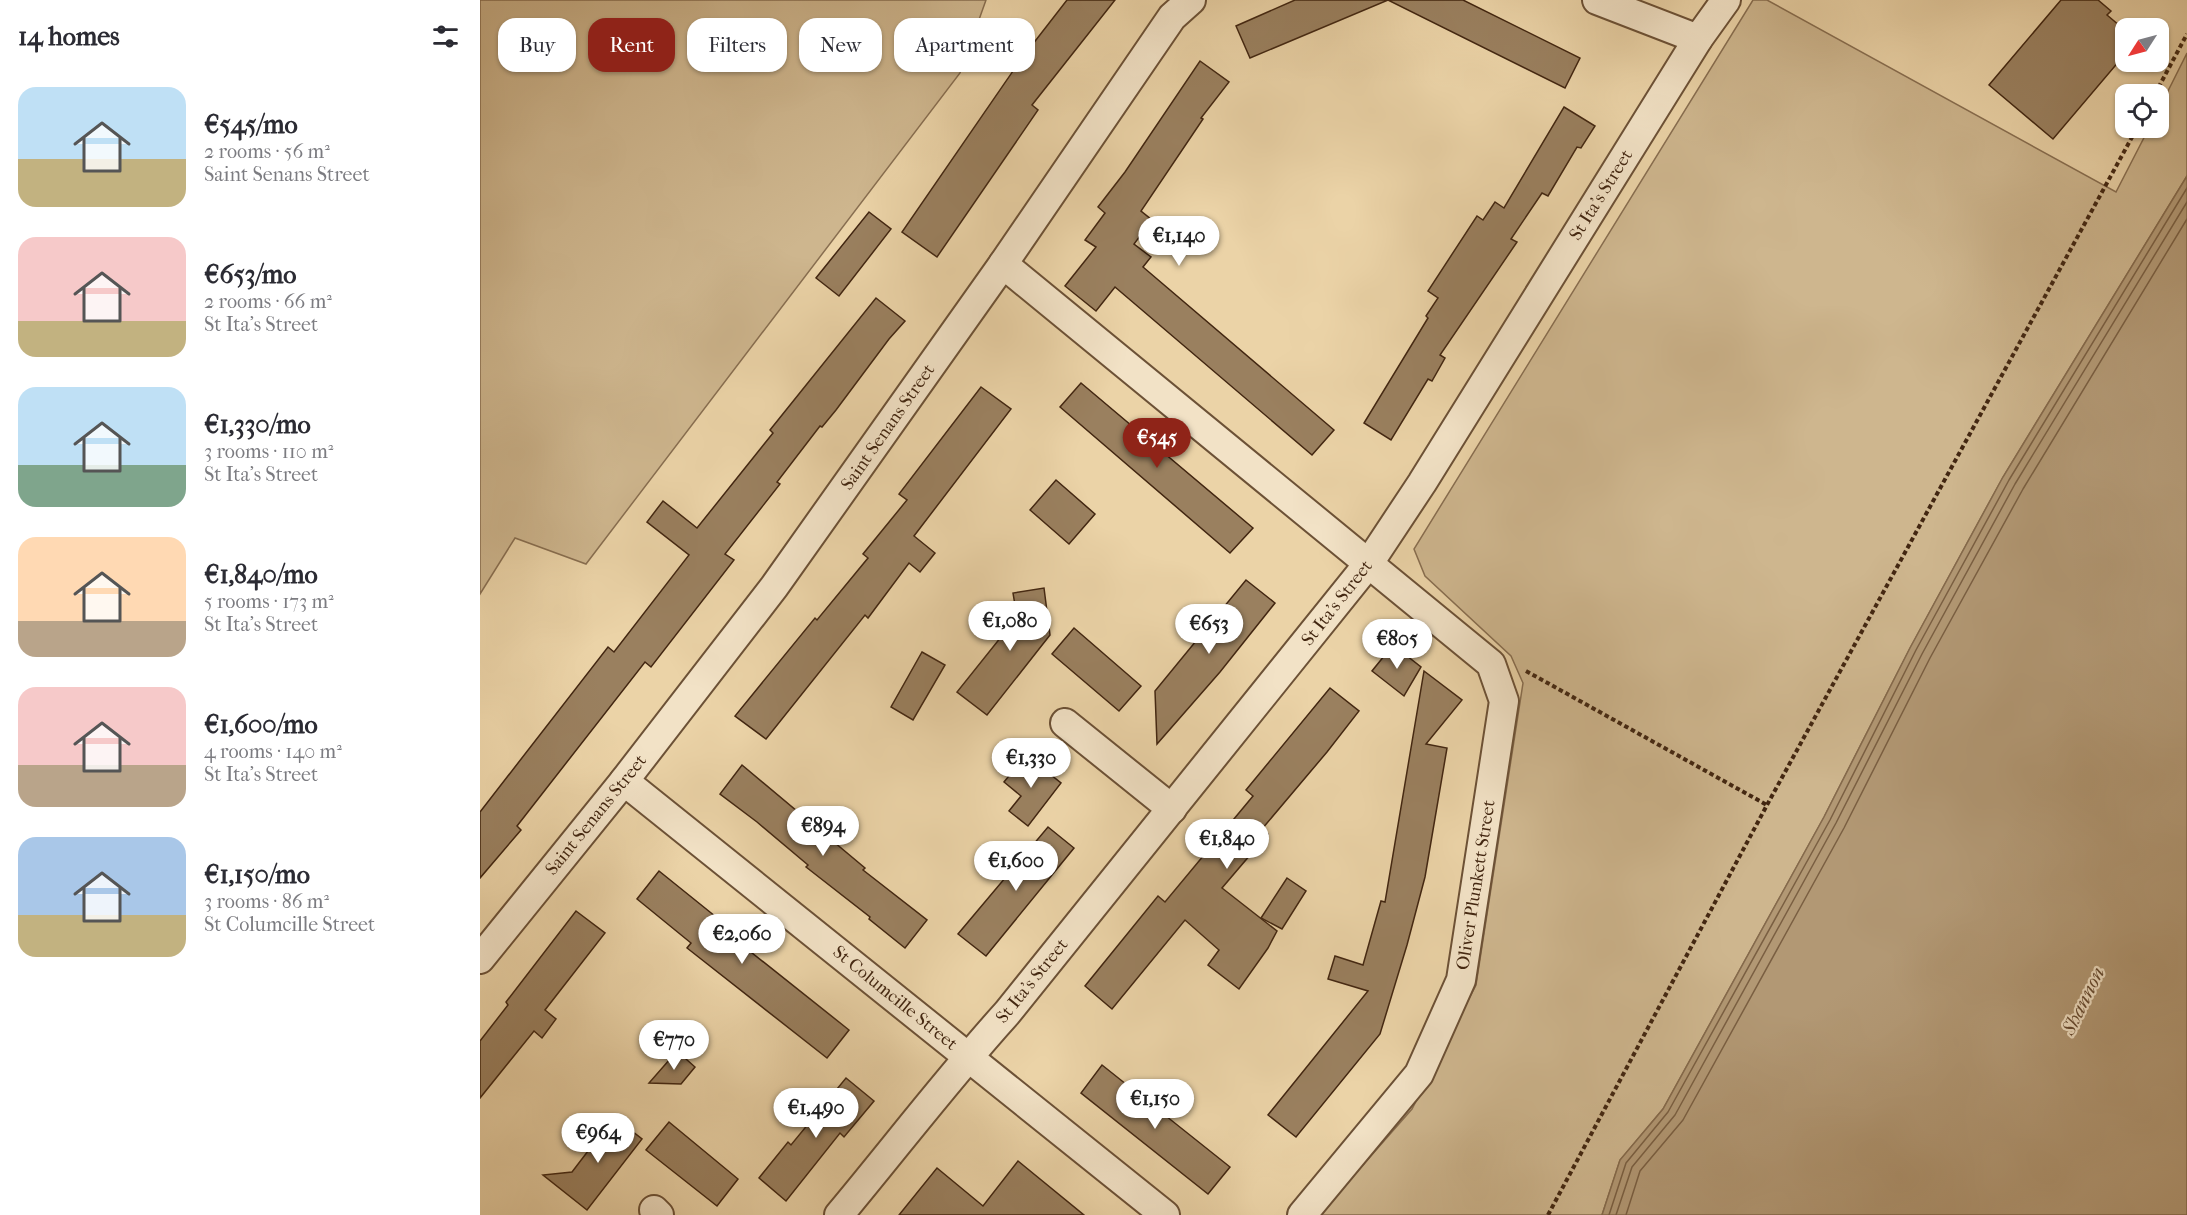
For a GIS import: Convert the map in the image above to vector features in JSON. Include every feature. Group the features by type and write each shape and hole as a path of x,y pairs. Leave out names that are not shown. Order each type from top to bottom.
{"street":[{"name":"Saint Senans Street","path":"480,960 624,781 774,587 1004,264 1172,17 1191,0"},
{"path":"1597,0 1698,39"},
{"name":"St Ita's Street","path":"839,1215 968,1057 1007,1013 1369,563 1422,483 1698,39 1726,0"},
{"path":"1004,264 1491,664"},
{"name":"Oliver Plunkett Street","path":"1302,1215 1419,1074 1461,980 1504,701 1491,664"},
{"path":"1065,723 1172,809"},
{"name":"St Columcille Street","path":"624,781 1165,1215"}],"path":[{"path":"2160,84 2187,34"},
{"path":"1548,1215 1767,805 2132,138"},
{"path":"1491,664 1515,665 1767,805"}],"shaded area":[{"path":"480,0 986,0 980,18 894,18 894,72 960,73 586,564 515,538 480,594"},
{"path":"1753,0 1767,0 2116,192 2144,138 2169,138 2169,89 2187,53 2187,176 2003,477 1910,648 1824,817 1663,1109 1620,1160 1602,1215 1319,1215 1412,1109 1476,985 1523,683 1511,656 1425,576 1414,549"}],"water":[{"name":"Shannon","path":"2187,176 2187,1215 1602,1215 1620,1160 1663,1109 1824,817 1910,648 2003,477"}],"building":[{"path":"1067,0 1115,0 1032,105 1038,110 937,257 902,232 1012,72 1035,72 1035,41"},
{"path":"1295,0 1388,0 1250,58 1236,26"},
{"path":"1388,0 1463,0 1580,58 1565,88"},
{"path":"2061,0 2098,0 2111,11 2107,15 2115,22 2115,66 2053,139 1989,85"},
{"path":"1200,61 1229,82 1201,118 1203,119 1141,211 1152,220 1134,244 1151,257 1143,267 1334,430 1312,455 1115,287 1096,311 1065,286 1096,247 1085,240 1105,213 1098,207 1125,172"},
{"path":"1564,107 1595,126 1581,148 1577,147 1548,196 1542,193 1511,239 1517,242 1440,355 1445,358 1432,381 1428,379 1391,440 1364,423 1438,298 1428,291 1477,216 1483,220 1495,202 1504,208"},
{"path":"869,212 891,229 839,296 816,278"},
{"path":"876,298 905,321 836,410 822,427 820,426 777,482 780,484 725,554 734,560 651,667 645,662 517,826 521,830 480,878 480,812 608,647 614,652 689,555 647,522 663,501 697,528 773,433 770,430"},
{"path":"1081,383 1253,528 1230,553 1060,407"},
{"path":"981,387 1011,409 914,536 935,553 920,572 909,563 868,618 865,615 766,739 735,716 815,618 817,620 868,558 863,554 907,500 899,494"},
{"path":"1056,480 1095,514 1069,544 1030,510"},
{"path":"1246,580 1275,603 1220,672 1157,744 1155,691"},
{"path":"1044,588 1050,635 987,715 957,692 1017,617 1013,593"},
{"path":"1074,628 1141,686 1119,711 1052,654"},
{"path":"1393,645 1421,667 1404,696 1372,671"},
{"path":"922,652 945,665 913,720 891,707"},
{"path":"1424,671 1462,700 1426,744 1447,748 1425,877 1407,945 1380,1034 1296,1137 1268,1115 1368,991 1328,979 1335,956 1363,965 1381,901 1385,902"},
{"path":"1330,688 1359,711 1262,829 1268,834 1222,888 1277,931 1268,948 1239,989 1208,965 1219,950 1185,920 1112,1009 1085,986 1158,896 1165,902 1253,796 1246,790"},
{"path":"1026,755 1061,783 1028,826 1009,811 1021,796 1004,782"},
{"path":"742,765 865,868 863,870 927,920 905,948 869,919 870,917 806,867 808,865 757,822 720,794"},
{"path":"1048,827 1074,848 986,956 958,934"},
{"path":"659,871 731,929 727,933 849,1030 827,1058 687,948 691,943 637,899"},
{"path":"1287,878 1306,891 1282,929 1261,918"},
{"path":"576,911 605,933 545,1010 556,1019 542,1038 534,1031 480,1098 480,1041 508,1005 506,1002"},
{"path":"677,1051 695,1067 681,1084 649,1083"},
{"path":"1102,1065 1230,1167 1208,1194 1081,1093"},
{"path":"846,1078 874,1101 844,1137 840,1133 786,1201 759,1178 788,1142 791,1145"},
{"path":"614,1117 642,1139 587,1210 543,1175 572,1172"},
{"path":"669,1122 738,1179 717,1206 646,1150"},
{"path":"1018,1161 1084,1215 899,1215 937,1168 983,1206"}]}
